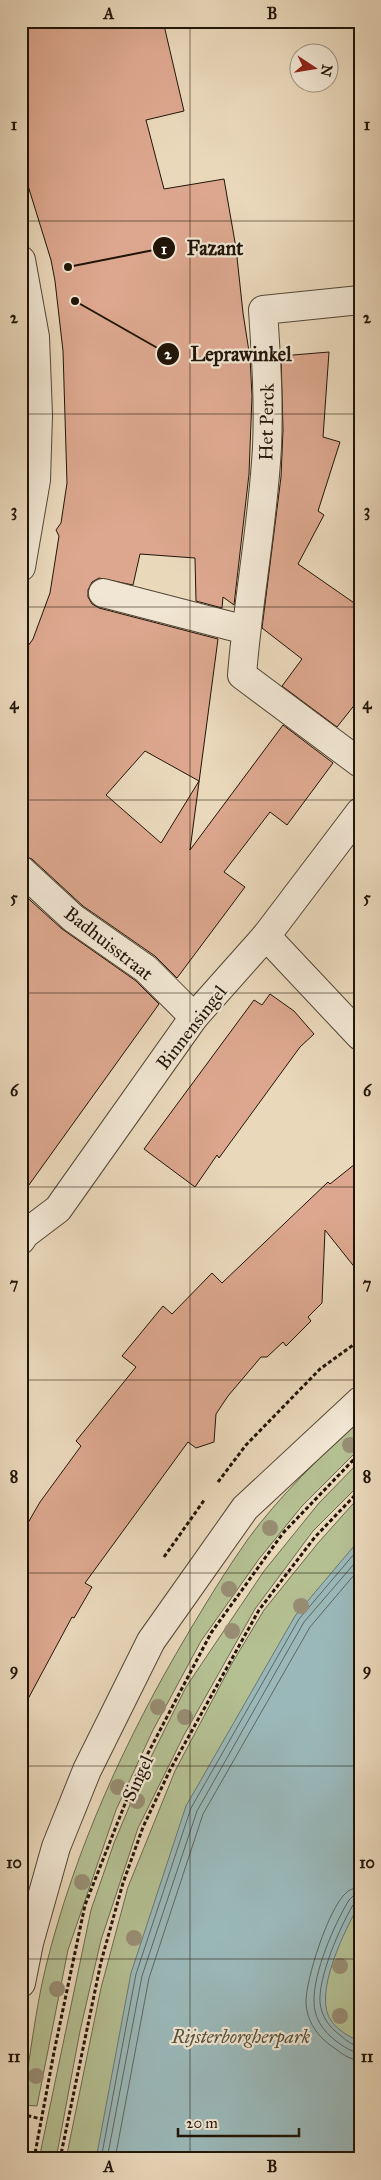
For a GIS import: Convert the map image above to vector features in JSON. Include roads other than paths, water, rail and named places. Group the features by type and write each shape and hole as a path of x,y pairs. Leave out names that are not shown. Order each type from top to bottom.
{"street":[{"path":"21,260 35,337 38,415 36,480 21,567"},
{"name":"Het Perck","path":"360,300 263,310 267,368 267,447 258,545 246,630 242,675 360,763"},
{"path":"103,593 246,630"},
{"name":"Binnensingel","path":"21,1240 25,1234 58,1209 194,1018 266,936 360,812"},
{"name":"Badhuisstraat","path":"21,870 73,918 146,969 194,1018"},
{"path":"266,936 360,1036"},
{"path":"21,1983 29,1943 56,1847 87,1770 151,1641 245,1508 360,1400"}],"water":[{"name":"Rijsterborgherpark","path":"360,1539 360,1903 339,1945 328,1980 326,1996 327,2010 332,2022 341,2031 360,2042 360,2159 96,2159 131,1973 186,1806 295,1616"}],"place":[{"name":"Fazant","path":"68,267"},
{"name":"Leprawinkel","path":"75,301"}]}
